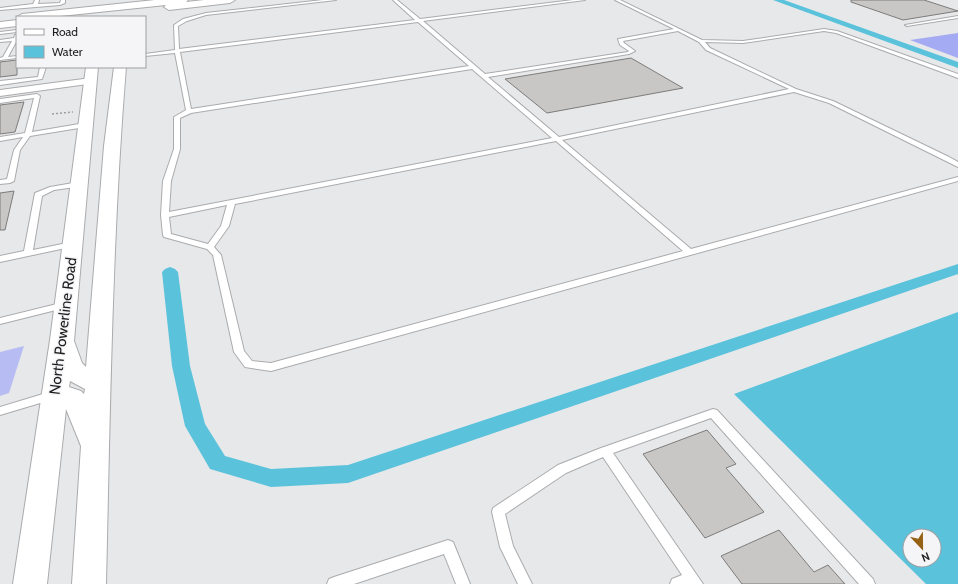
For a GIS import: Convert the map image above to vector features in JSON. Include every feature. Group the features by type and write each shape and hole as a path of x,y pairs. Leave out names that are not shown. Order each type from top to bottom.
{"main road":[{"path":"120,9 183,0"},
{"path":"33,16 230,0"},
{"path":"75,16 99,10"},
{"path":"0,19 16,18"},
{"path":"0,25 16,23"},
{"path":"89,584 98,384 112,146 120,68"},
{"name":"North Powerline Road","path":"30,584 62,340 79,184 80,119 92,74"},
{"path":"80,119 102,132 112,146"},
{"path":"62,340 72,370 82,378 98,384"},
{"path":"54,395 72,398 79,405 96,449"}],"street":[{"path":"0,93 92,74"}],"lane":[{"path":"35,5 37,0"},
{"path":"0,9 60,4 63,3 63,0"},
{"path":"189,111 177,51 176,25 196,16 334,0"},
{"path":"395,0 689,252"},
{"path":"146,55 583,0"},
{"path":"617,0 701,41 708,49 794,90 831,102 947,158 958,165"},
{"path":"907,25 958,17"},
{"path":"0,32 16,30"},
{"path":"484,76 630,53 633,51 622,44 620,40 678,30"},
{"path":"701,41 744,42 824,30 837,32 958,76"},
{"path":"0,41 16,39"},
{"path":"3,58 16,39"},
{"path":"9,50 16,50"},
{"path":"3,58 16,57"},
{"path":"0,83 40,78 42,68"},
{"path":"473,68 189,111 177,117 178,149 167,181 165,215 167,235 210,246 217,255 239,352 249,364 271,367 958,179"},
{"path":"165,215 558,139 794,90"},
{"path":"0,102 37,96 28,134 17,150 10,181 0,182"},
{"path":"0,139 28,134 80,119"},
{"path":"28,253 38,196 43,191 79,184"},
{"path":"210,246 221,234 230,218 231,202"},
{"path":"0,260 72,244"},
{"path":"0,321 65,305"},
{"path":"0,411 54,395"},
{"path":"525,584 507,547 498,512 562,469 605,451 713,414 868,584"},
{"path":"605,451 694,581 677,584"},
{"path":"334,584 448,546 463,584"}],"path":[{"path":"52,114 80,119"}],"shaded area":[{"path":"958,33 958,58 910,40"},
{"path":"24,346 9,393 0,396 0,352"}],"water":[{"path":"958,312 958,584 926,584 910,568 942,568 942,528 902,528 902,560 734,394"}],"building":[{"path":"851,0 924,0 958,11 903,20 851,2"},
{"path":"631,58 683,88 547,113 505,79"},
{"path":"16,60 17,75 0,77 0,62"},
{"path":"24,102 15,132 0,134 0,105"},
{"path":"14,191 5,230 0,230 0,193"},
{"path":"707,430 736,464 726,468 764,512 705,538 643,454"},
{"path":"779,530 814,572 828,565 845,584 742,584 721,556"}],"waterway":[{"path":"777,0 958,65"},
{"path":"170,272 181,366 195,426 218,463 271,478 348,474 958,269"}]}
